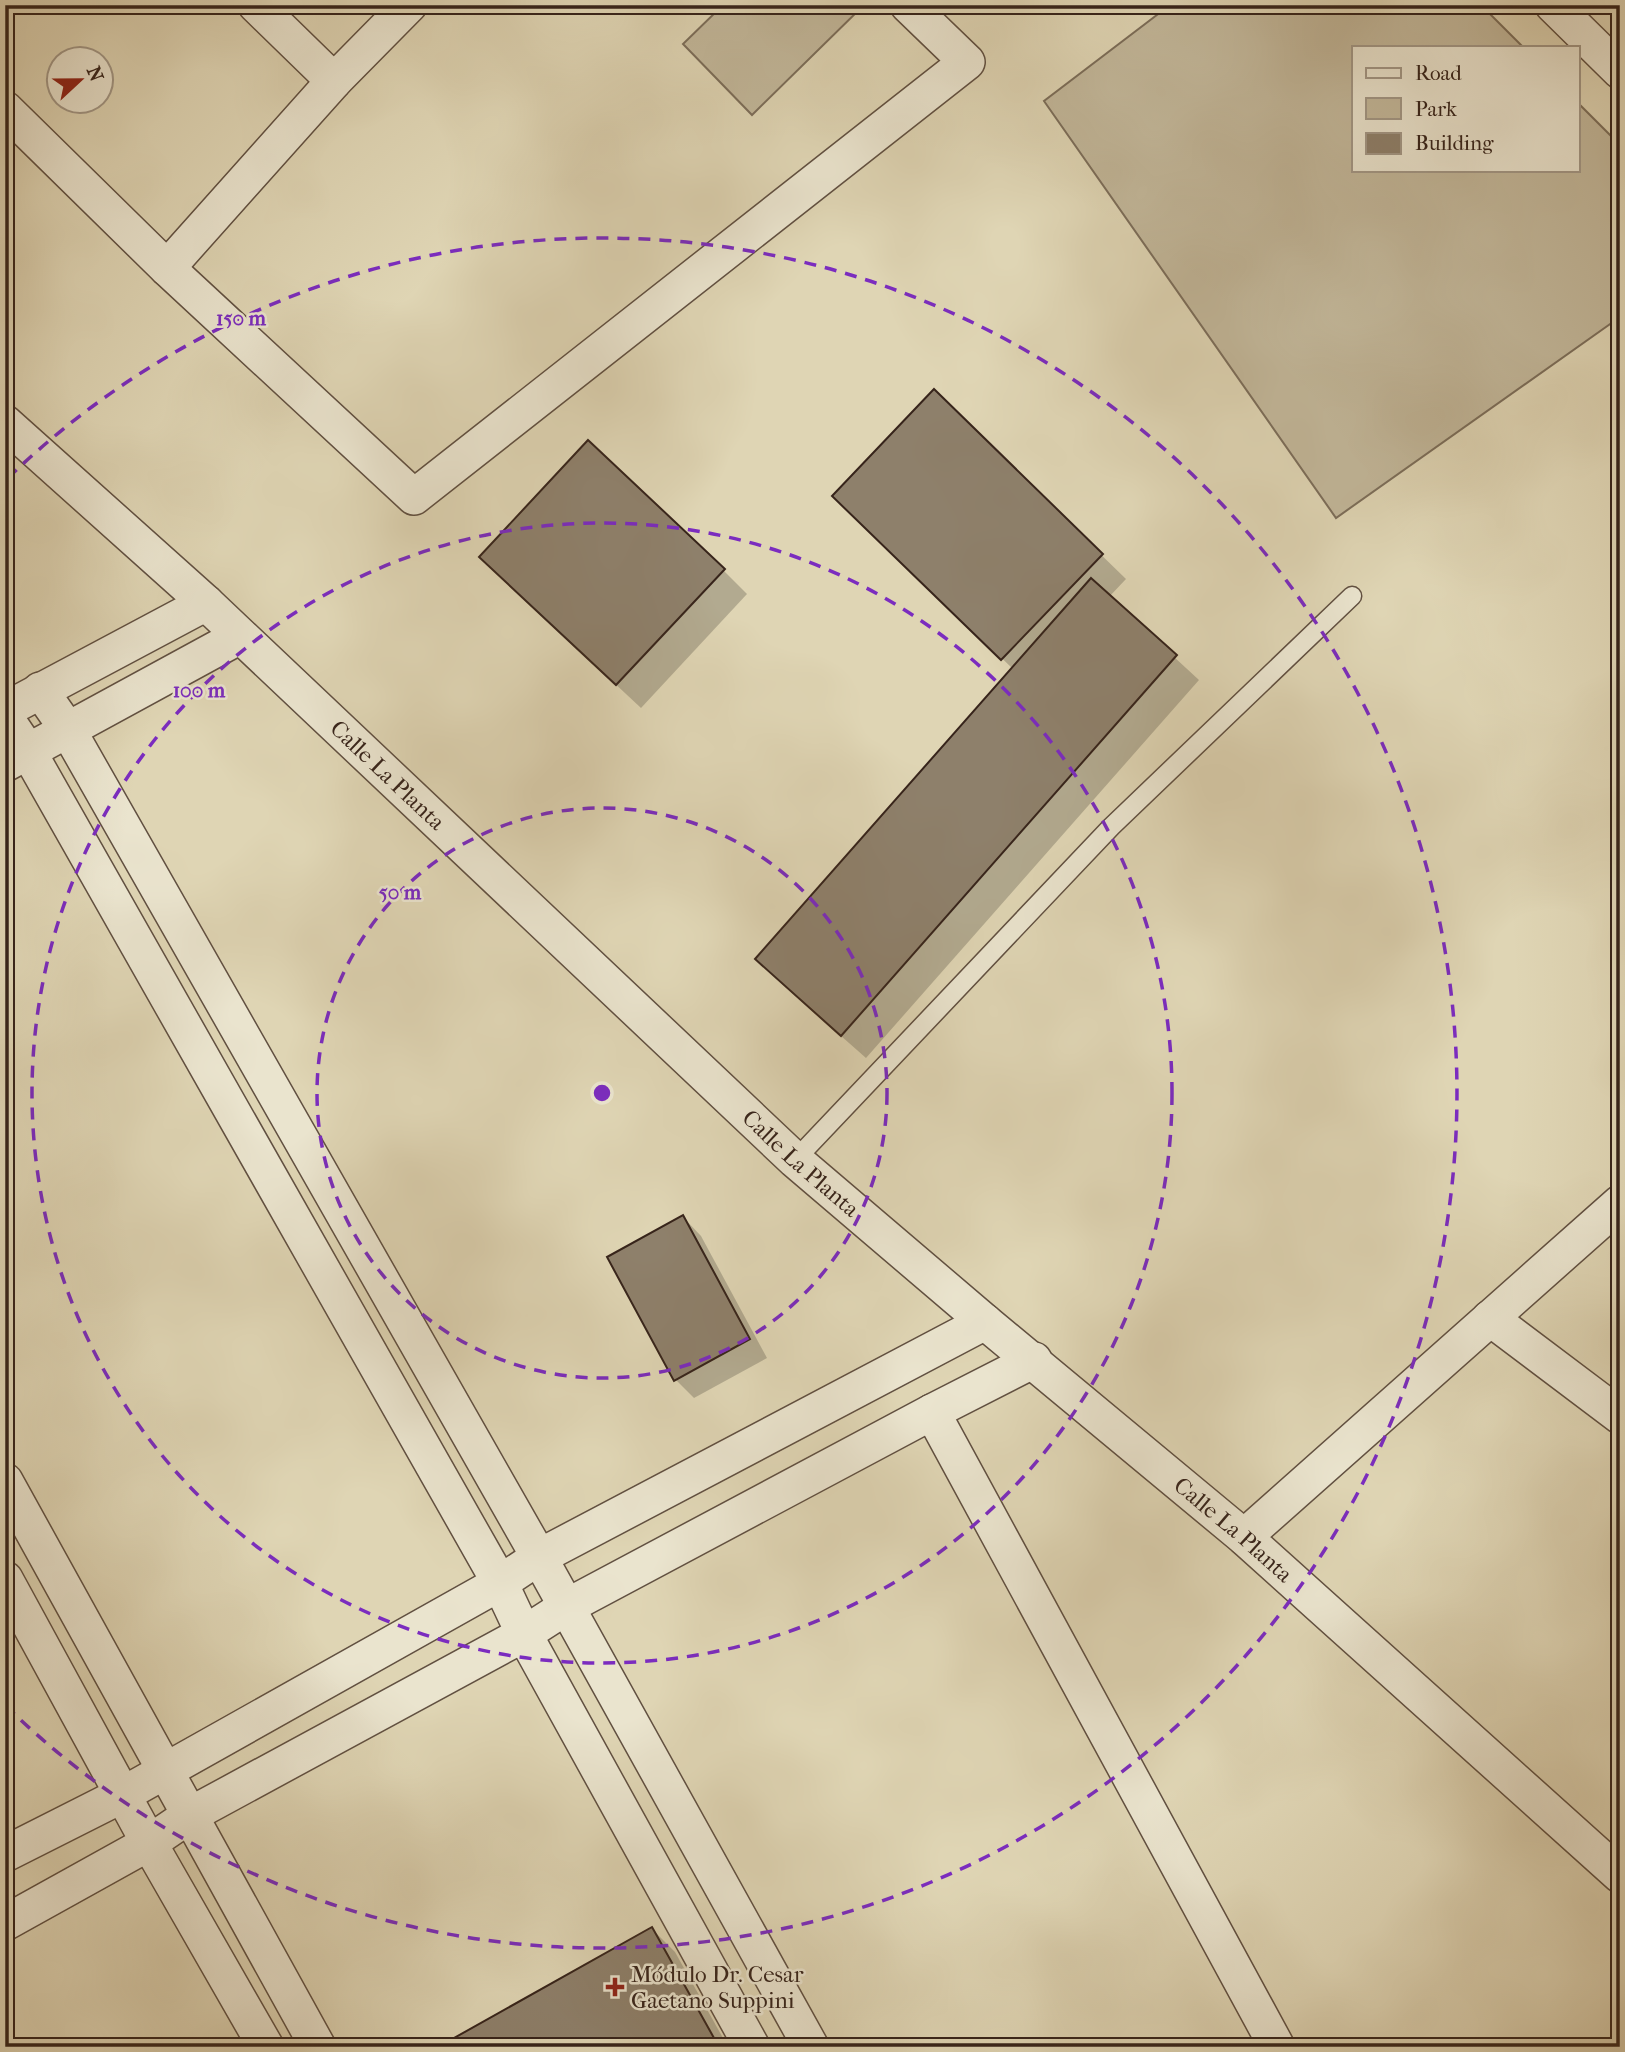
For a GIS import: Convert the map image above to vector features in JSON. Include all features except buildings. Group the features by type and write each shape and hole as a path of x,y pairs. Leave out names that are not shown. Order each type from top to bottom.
{"street":[{"path":"256,5 334,81"},
{"path":"167,268 334,81 409,5"},
{"path":"5,109 167,268 414,497 967,62 908,5"},
{"path":"1553,5 1620,71"},
{"name":"Calle La Planta","path":"5,423 206,603 795,1160 1244,1537 1620,1875"},
{"path":"5,711 206,603"},
{"path":"16,758 240,636"},
{"path":"40,690 68,730 539,1557 811,2047"},
{"path":"5,717 16,758 500,1583 524,1634 752,2047"},
{"path":"1244,1537 1620,1203"},
{"path":"1490,1318 1620,1416"},
{"path":"5,1854 124,1794 500,1583 539,1557 985,1322"},
{"path":"5,1923 149,1843 190,1815 524,1634 566,1607 1034,1360"},
{"path":"932,1412 1277,2047"},
{"path":"5,1481 318,2047"},
{"path":"5,1579 149,1843 266,2047"}],"lane":[{"path":"795,1160 1111,827 1352,596"}],"green space":[{"path":"723,5 864,5 752,115 683,44"},
{"path":"1170,5 1481,5 1522,46 1352,46 1352,172 1580,172 1580,105 1620,145 1620,317 1336,518 1044,101"}],"place":[{"name":"Módulo Dr. Cesar Gaetano Suppini","path":"615,1987"}]}
